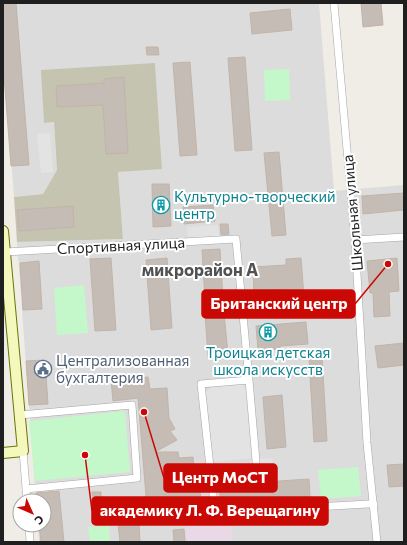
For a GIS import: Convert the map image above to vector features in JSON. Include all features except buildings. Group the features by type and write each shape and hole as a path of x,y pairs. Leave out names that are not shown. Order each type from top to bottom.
{"main road":[{"path":"3,231 23,451 3,453"}],"street":[{"name":"Школьная улица","path":"334,3 354,240 367,443 377,542"},
{"path":"354,240 404,237"},
{"name":"Спортивная улица","path":"5,252 236,239 249,380"},
{"path":"215,514 201,384 249,380 256,461"},
{"path":"20,415 132,404 137,478 26,489"},
{"path":"23,451 26,493"},
{"path":"154,516 215,514 374,504"}],"shaded area":[{"path":"3,3 319,3 334,191 404,185 404,542 39,542 38,533 52,533 52,493 35,493 17,242 123,239 118,172 162,168 155,63 44,123 54,122 57,170 43,194 14,197 3,42"},
{"path":"155,63 162,169 118,172 123,239 17,242 14,197 43,194 57,170 54,122 44,123 41,70"},
{"path":"50,133 53,172 41,173 37,134"},
{"path":"218,225 219,239 188,241 187,227"},
{"path":"246,383 253,458 212,462 206,392 212,387"},
{"path":"272,458 273,473 251,474 250,460"},
{"path":"231,519 233,542 187,542 186,523"}],"green space":[{"path":"289,69 290,100 265,101 264,70"},
{"path":"84,285 88,333 57,335 54,288"},
{"path":"125,411 130,472 35,481 29,421"},
{"path":"358,467 361,496 321,499 318,470"},
{"path":"109,526 110,542 90,542 88,527"}],"place":[{"name":"Культурно-творческий центр","path":"161,205"},
{"name":"Британский центр","path":"388,264"},
{"name":"Троицкая детская школа искусств","path":"268,332"},
{"name":"Централизованная бухгалтерия","path":"43,369"},
{"name":"Центр МоСТ","path":"144,412"},
{"name":"академику Л. Ф. Верещагину","path":"85,455"}],"district":[{"name":"микрорайон А","path":"200,269"}]}
